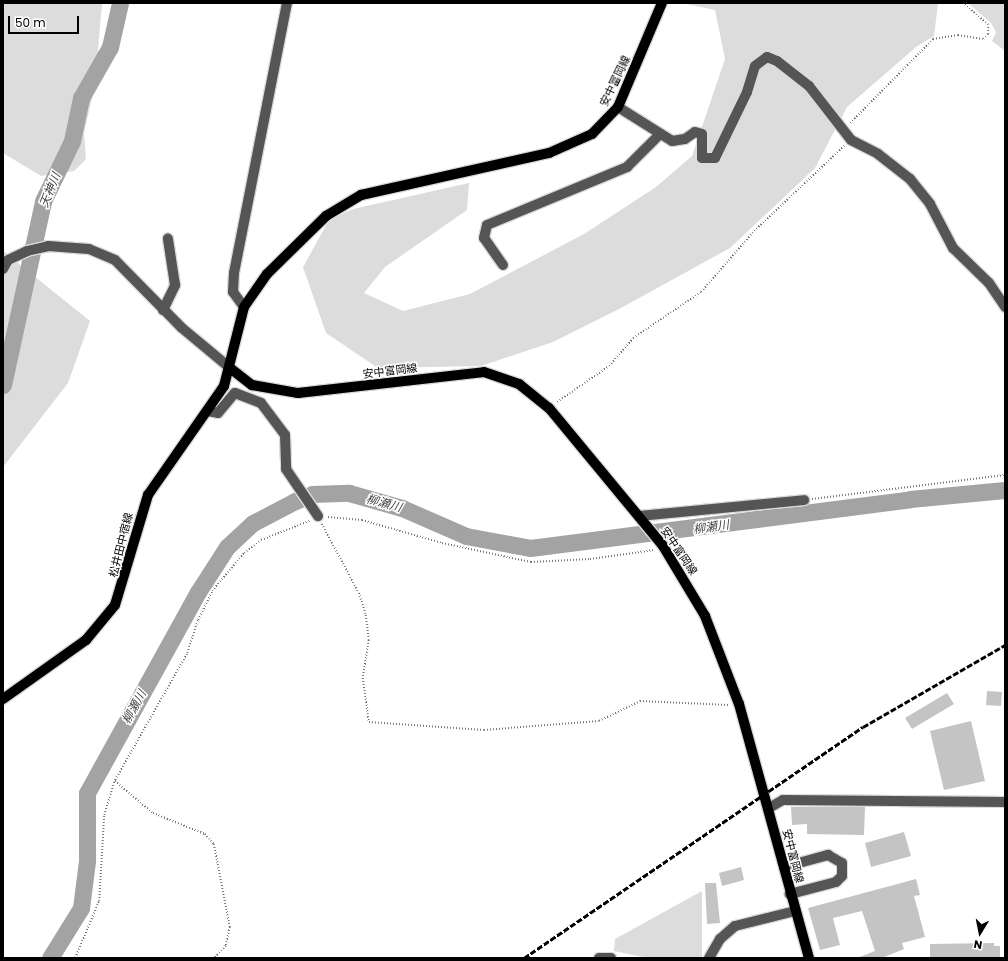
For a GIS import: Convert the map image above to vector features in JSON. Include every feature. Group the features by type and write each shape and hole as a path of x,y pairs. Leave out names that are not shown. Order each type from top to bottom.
{"main road":[{"name":"安中富岡線","path":"662,3 618,107 592,134 561,150 385,187 343,204 267,274 244,307 230,368 252,385 298,393 484,372 519,384 549,408 664,548 705,616 739,704 784,867 790,894 809,958"},
{"name":"松井田中宿線","path":"3,699 86,640 103,622 125,579 148,495 208,411 224,386 230,368"}],"street":[{"path":"244,307 233,292 234,273 287,3"},
{"path":"618,107 659,135 672,141 685,139 695,132 702,134 702,158 715,158 747,92 755,66 768,57 793,71 809,86 851,140 878,154 910,179 930,204 954,248 989,283 1005,307"},
{"path":"503,265 484,238 487,225 627,167 659,135"},
{"path":"163,310 174,285 168,239"},
{"path":"3,269 8,260 27,251 64,245 88,249 115,260 163,310 230,368"},
{"path":"208,411 218,413 234,393 260,403 283,430 285,466 319,517"},
{"path":"640,517 804,500"},
{"path":"768,808 783,800 1005,802"},
{"path":"784,867 828,855 842,863 842,876 836,882 790,894"},
{"path":"709,958 720,939 735,926 795,911"},
{"path":"599,958 611,958"}],"path":[{"path":"844,130 933,39 958,35 983,39 988,34 988,26 963,3"},
{"path":"549,408 609,366 633,338 701,292 754,231 851,140"},
{"path":"804,500 1005,474"},
{"path":"75,958 99,901 104,815 115,780 187,653 212,591 230,566 261,540 300,523 319,517 341,516 362,520 450,545 531,562 664,548"},
{"path":"319,517 359,593 366,615 369,640 363,678 369,722 484,730 599,721 640,702 739,704"},
{"path":"115,780 153,813 205,834 214,844 230,927 226,946 215,958"}],"shaded area":[{"path":"3,3 102,3 95,85 84,133 86,159 74,171 41,176 3,153"},
{"path":"682,3 938,4 934,36 916,47 847,107 815,168 730,248 621,308 553,342 481,366 378,368 326,333 303,267 329,220 353,209 469,183 467,210 385,267 364,293 403,311 470,294 584,234 656,187 692,156 725,59 715,10"},
{"path":"968,3 1005,3 1005,51 992,41 996,32 991,23"},
{"path":"3,251 90,321 68,383 3,467"},
{"path":"702,891 702,958 648,958 614,951 615,939"}],"building":[{"path":"987,691 1002,692 1001,706 986,705"},
{"path":"947,693 954,704 912,729 905,718"},
{"path":"971,721 985,781 944,790 930,731"},
{"path":"791,807 865,807 864,835 807,834 807,824 792,825"},
{"path":"904,832 911,856 871,867 865,843"},
{"path":"741,867 744,880 722,886 719,873"},
{"path":"916,879 920,895 914,896 925,937 902,943 904,949 882,958 857,958 875,951 862,911 833,918 840,945 820,950 808,908"},
{"path":"705,883 716,883 720,923 707,924"},
{"path":"994,943 994,946 1000,946 1000,958 930,957 930,944"}],"waterway":[{"name":"天神川","path":"3,385 43,201 72,141 81,98 110,47 120,3"},
{"name":"柳瀬川","path":"50,958 81,908 87,861 87,793 198,592 227,547 253,523 295,501 312,494 349,493 402,508 466,536 530,548 910,499 1005,490"}],"railway":[{"path":"524,958 863,727 1005,645"}]}
